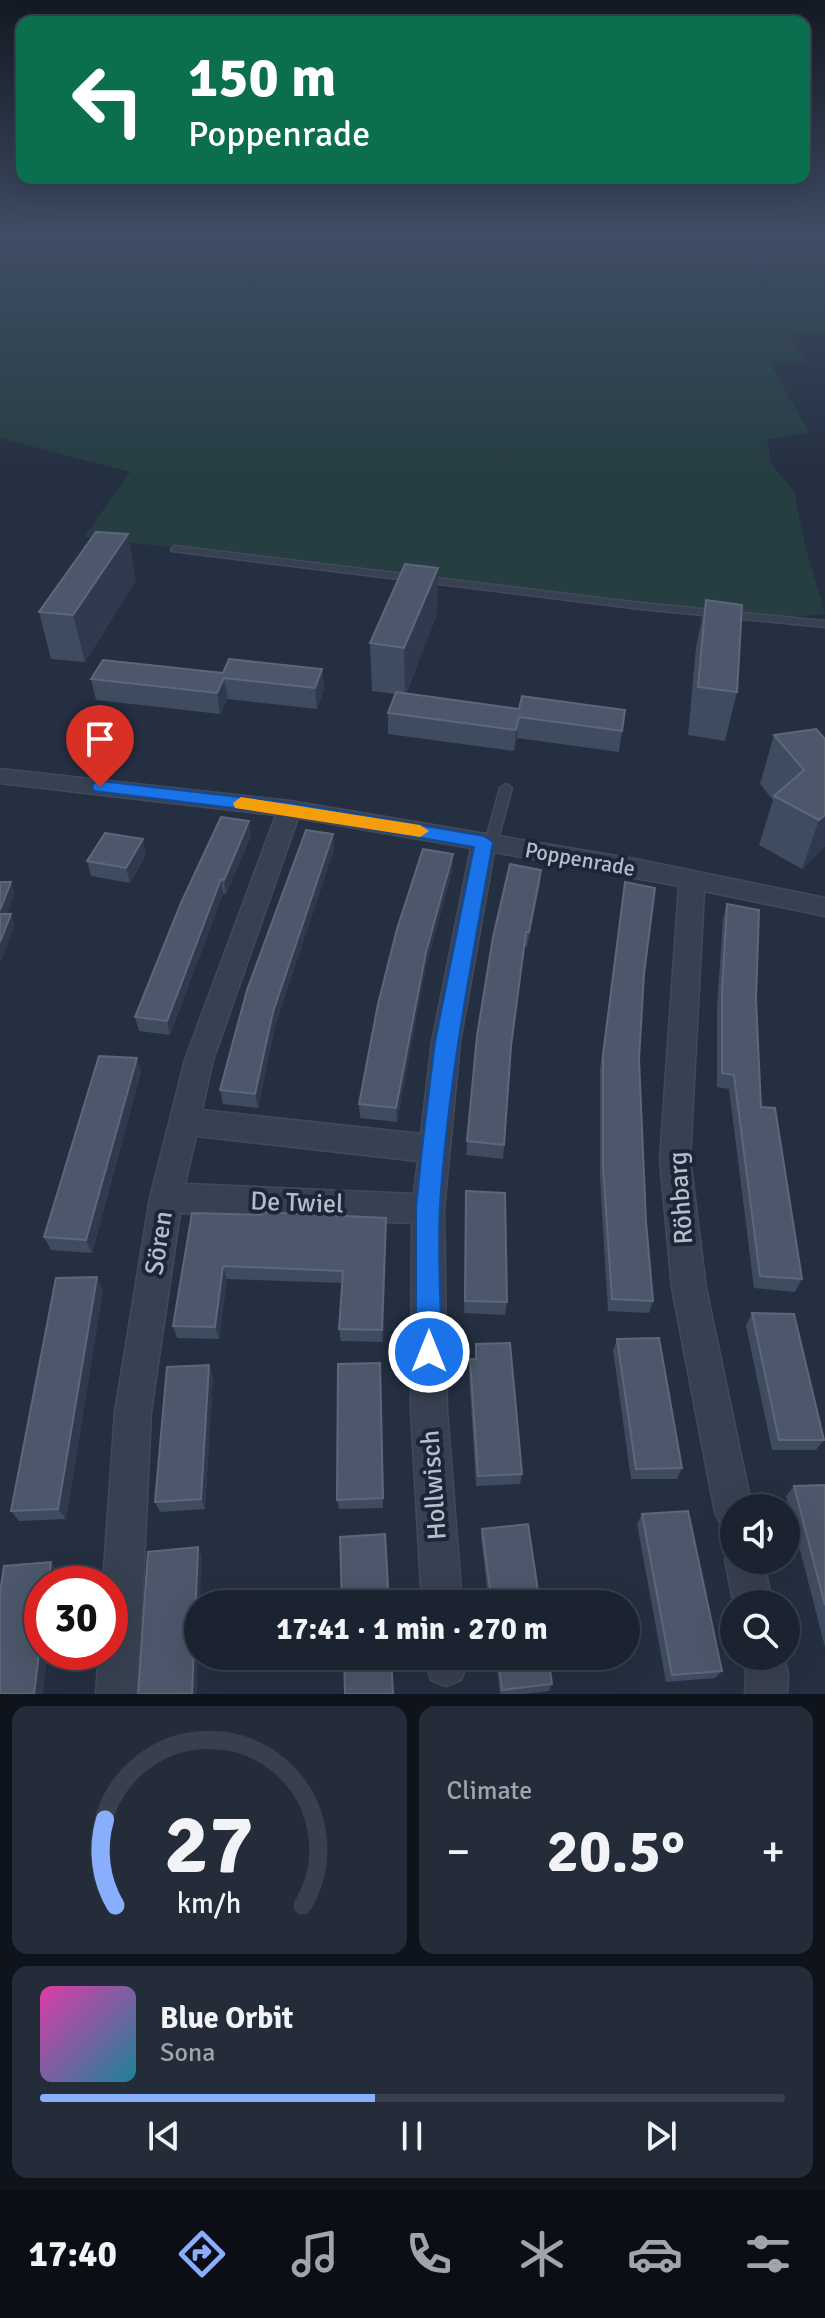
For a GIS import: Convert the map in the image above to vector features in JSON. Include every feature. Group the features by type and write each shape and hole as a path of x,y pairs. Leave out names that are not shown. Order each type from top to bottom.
{"street":[{"name":"Poppenrade","path":"0,776 290,809 692,879 825,907"},
{"name":"Sören","path":"117,1694 133,1412 166,1198 204,1046 290,809"},
{"name":"Hollwisch","path":"441,1590 429,1410 428,1209 446,1042 487,843"},
{"name":"Röhbarg","path":"692,879 675,1159 689,1288 730,1494"},
{"path":"183,1121 433,1149"},
{"name":"De Twiel","path":"166,1198 428,1209"},
{"path":"764,1670 766,1694"}],"lane":[{"path":"175,549 641,606 825,624"},
{"path":"487,843 506,788"}],"green space":[{"path":"0,314 825,314 825,334 788,335 808,361 769,361 809,432 767,440 772,465 794,491 805,545 825,614 769,619 84,537 130,472 0,438"}],"building":[{"path":"96,532 128,534 73,615 39,612"},
{"path":"405,564 438,568 404,648 370,643"},
{"path":"706,600 742,605 737,692 698,687"},
{"path":"229,659 322,669 315,688 224,678 217,693 91,679 103,660 223,673"},
{"path":"396,692 519,709 522,696 625,710 622,731 519,717 516,730 388,713"},
{"path":"816,729 825,739 825,815 819,820 774,796 804,770 774,735"},
{"path":"221,817 249,821 224,880 221,879 167,1021 135,1017 181,903"},
{"path":"306,830 333,834 273,1012 255,1094 220,1090 247,990"},
{"path":"105,833 143,839 126,868 87,861"},
{"path":"423,849 453,854 426,952 396,1108 359,1104 378,1004 397,929"},
{"path":"510,864 541,870 529,932 526,932 511,1046 504,1145 467,1141 477,1036 493,937"},
{"path":"0,882 11,882 0,910"},
{"path":"625,882 655,888 644,974 639,1059 646,1222 653,1301 612,1299 603,1166 603,1055"},
{"path":"727,904 759,910 756,1000 761,1107 775,1108 802,1279 760,1276 734,1075 722,1073"},
{"path":"0,914 11,914 0,942"},
{"path":"99,1056 137,1058 86,1240 44,1237"},
{"path":"466,1191 505,1193 507,1302 465,1301"},
{"path":"262,1212 386,1218 382,1330 339,1329 343,1271 223,1266 215,1327 173,1326 192,1213 261,1215"},
{"path":"97,1277 58,1509 11,1511 56,1278"},
{"path":"752,1313 794,1314 824,1440 779,1440"},
{"path":"659,1338 682,1468 636,1469 617,1339"},
{"path":"510,1343 522,1474 478,1476 470,1359 476,1359 476,1344"},
{"path":"380,1363 383,1498 337,1500 338,1364"},
{"path":"209,1365 201,1499 155,1502 167,1367"},
{"path":"825,1485 825,1605 800,1509 800,1494 796,1494 794,1486"},
{"path":"688,1511 722,1671 672,1675 642,1514"},
{"path":"528,1524 538,1590 490,1590 482,1529"},
{"path":"385,1534 388,1590 342,1590 340,1537"},
{"path":"198,1547 196,1590 184,1590 184,1670 193,1670 192,1694 138,1694 148,1552"},
{"path":"51,1562 50,1566 24,1566 24,1670 37,1670 34,1694 0,1694 0,1593 4,1566"},
{"path":"344,1670 392,1670 393,1694 345,1694"},
{"path":"500,1670 550,1670 552,1684 502,1690"}],"slow traffic":[{"path":"241,803 420,831"}],"route":[{"path":"100,787 290,809 484,842 446,1042 433,1149 428,1209 429,1352"}]}
